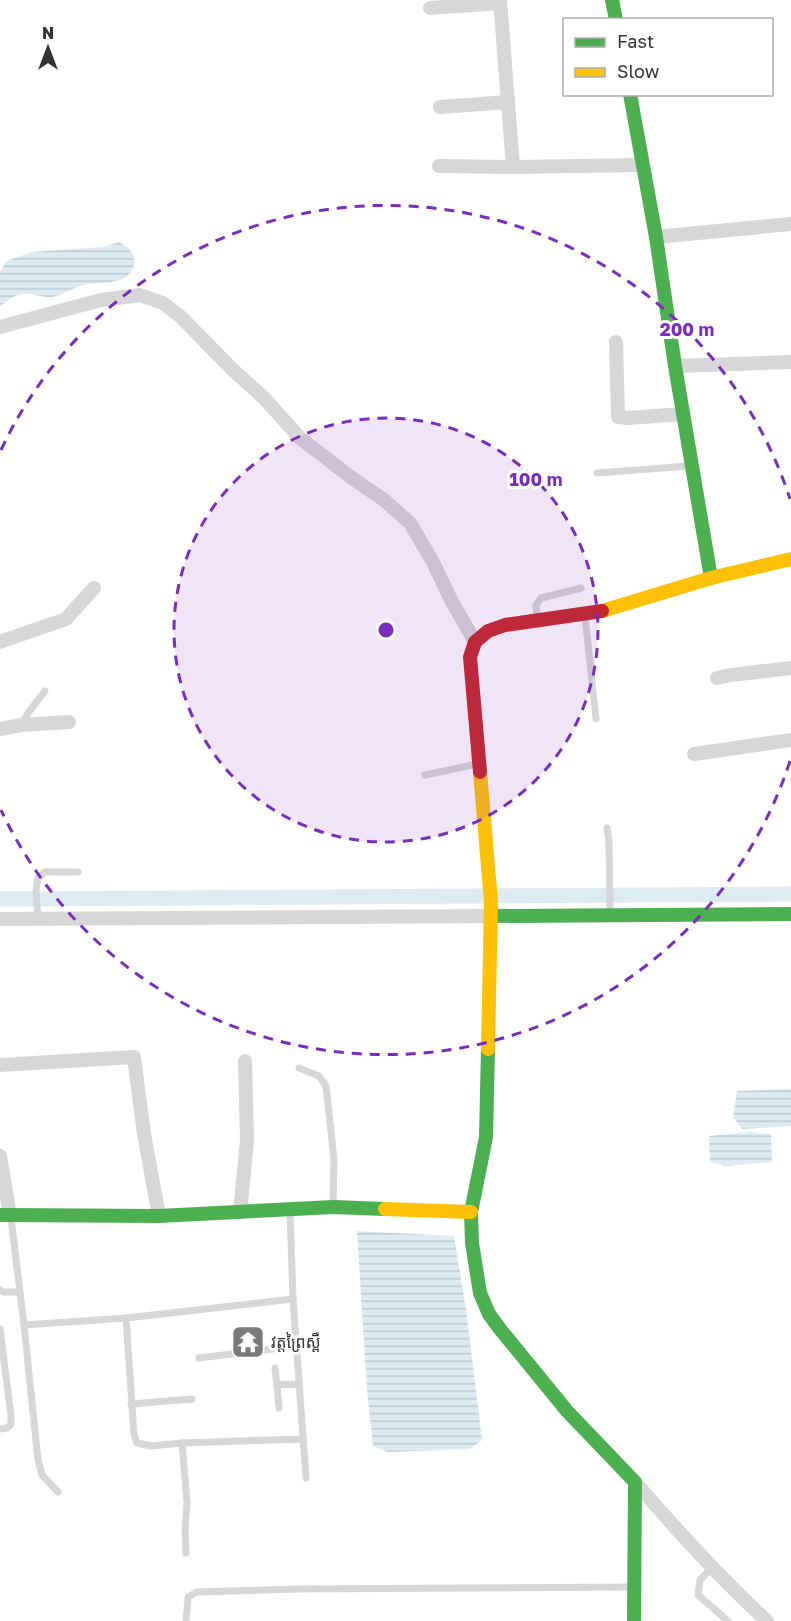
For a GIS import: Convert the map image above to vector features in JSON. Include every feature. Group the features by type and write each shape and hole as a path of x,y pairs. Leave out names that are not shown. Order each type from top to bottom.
{"street":[{"path":"612,0 616,18"},
{"path":"430,8 500,2 513,167"},
{"path":"630,96 656,237 711,578"},
{"path":"440,107 508,102"},
{"path":"439,166 642,165"},
{"path":"656,237 791,224"},
{"path":"0,327 101,300 140,295 163,303 182,317 232,369 264,398 300,438 384,500 410,523 433,562 450,600 475,642"},
{"path":"616,342 618,417 683,414"},
{"path":"675,366 791,363"},
{"path":"767,1621 567,1411 500,1329 489,1314 480,1293 472,1243 471,1212 486,1137 491,896 470,657 475,642 488,631 504,625 604,611 711,578 791,560"},
{"path":"0,642 66,618 94,588"},
{"path":"717,678 791,668"},
{"path":"0,729 21,725 69,722"},
{"path":"694,754 791,740"},
{"path":"0,919 38,913 491,916 610,909 791,914"},
{"path":"0,1065 134,1057 144,1134 159,1216"},
{"path":"240,1212 247,1140 245,1061"},
{"path":"0,1156 5,1215 159,1216 333,1207 471,1212"},
{"path":"634,1621 635,1482"}],"lane":[{"path":"597,473 692,465"},
{"path":"537,620 537,605 541,598 580,588"},
{"path":"585,614 596,719"},
{"path":"21,725 45,691"},
{"path":"426,775 480,764"},
{"path":"607,828 610,909"},
{"path":"38,913 36,891 38,878 45,872 78,872"},
{"path":"299,1068 319,1076 326,1086 334,1159 333,1207"},
{"path":"290,1209 293,1299 306,1478"},
{"path":"5,1215 20,1292 38,1460 42,1475 58,1492"},
{"path":"0,1290 20,1292"},
{"path":"24,1326 126,1318 293,1299"},
{"path":"126,1318 131,1404 137,1443 151,1446 303,1439"},
{"path":"0,1329 11,1416 11,1424 7,1428 0,1429"},
{"path":"199,1358 297,1346"},
{"path":"275,1368 279,1408"},
{"path":"277,1385 299,1384"},
{"path":"131,1404 192,1399"},
{"path":"182,1443 187,1503 186,1553"},
{"path":"713,1566 700,1580 698,1595 728,1621"},
{"path":"186,1621 188,1597 197,1592 634,1587"}],"shaded area":[{"path":"119,242 130,250 134,259 132,271 127,276 114,282 83,285 52,297 20,294 0,306 0,273 6,261 32,252 102,247"},
{"path":"791,1089 791,1126 742,1129 733,1117 737,1091"},
{"path":"749,1132 771,1134 772,1162 725,1166 710,1162 709,1136"},
{"path":"357,1231 454,1236 466,1310 482,1440 470,1449 388,1452 373,1446 367,1390"}],"waterway":[{"path":"0,899 791,894"}],"traffic: fast":[{"path":"612,0 616,18"},
{"path":"630,96 656,237 711,578"},
{"path":"491,916 791,914"},
{"path":"488,1049 486,1137 471,1212 472,1243 480,1293 489,1314 500,1329 567,1411 635,1482 634,1621"},
{"path":"0,1215 159,1216 333,1207 385,1209"}],"traffic: slow":[{"path":"602,611 711,578 791,559"},
{"path":"480,772 491,902 488,1049"},
{"path":"385,1209 471,1212"}],"traffic: jam":[{"path":"480,772 470,657 475,642 488,631 505,625 602,611"}],"place":[{"name":"វត្តព្រៃស្ពឺ","path":"248,1342"}]}
